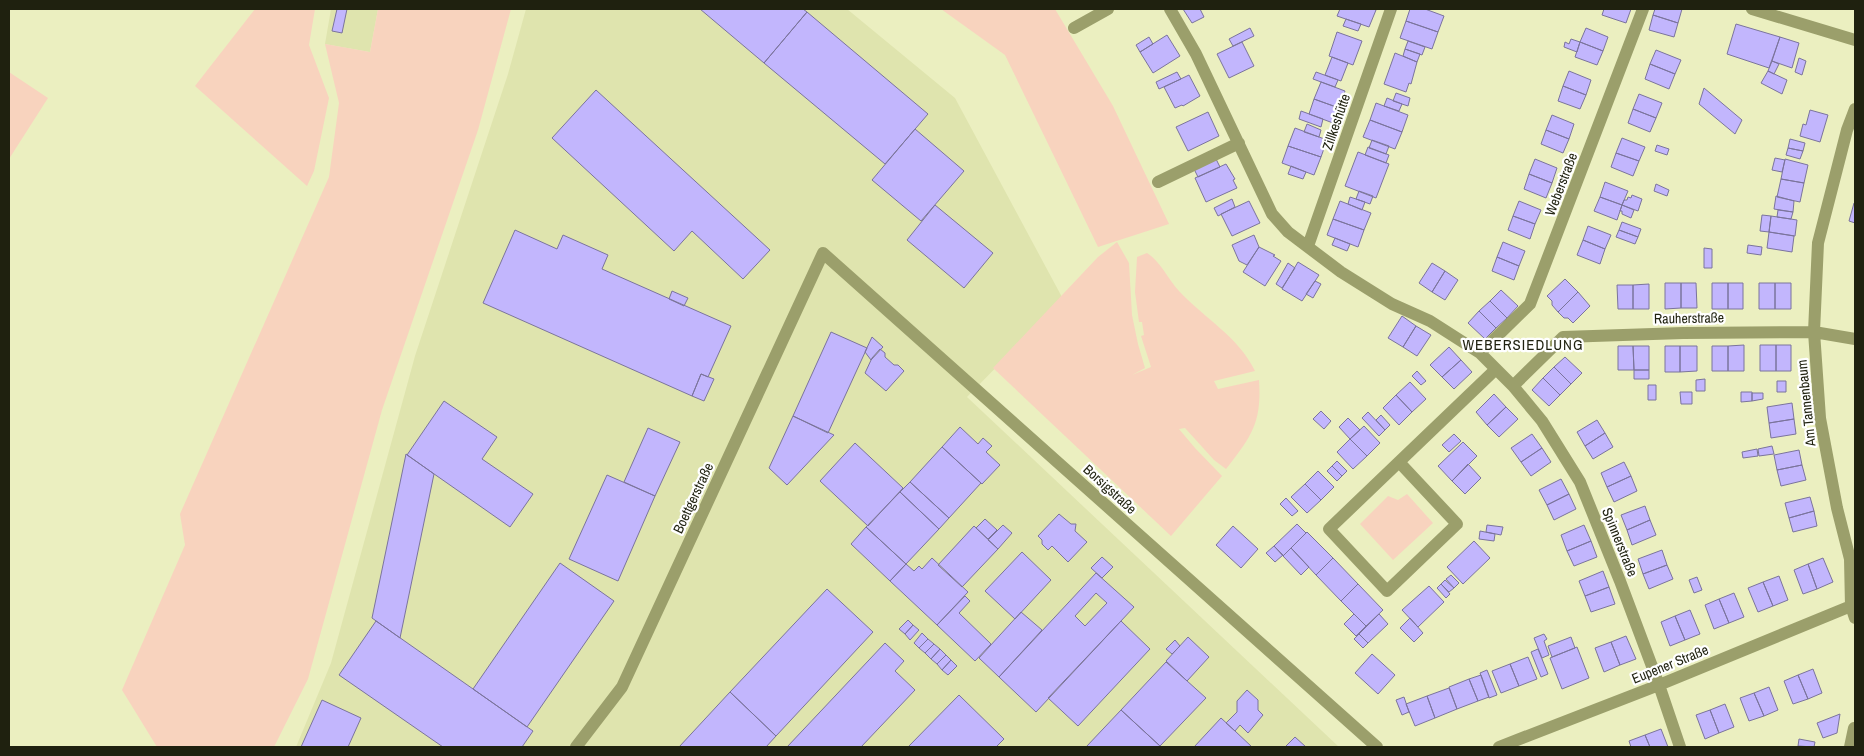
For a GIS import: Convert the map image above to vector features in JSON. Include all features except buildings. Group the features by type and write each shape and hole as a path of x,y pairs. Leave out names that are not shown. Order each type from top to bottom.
{"street":[{"path":"1074,28 1108,9"},
{"path":"1170,9 1196,54 1272,214 1288,232 1308,246"},
{"name":"Zillkeshütte","path":"1308,246 1391,9"},
{"name":"Weberstraße","path":"1480,353 1530,304 1643,9"},
{"path":"1752,9 1855,40"},
{"name":"Am Tannenbaum","path":"1853,612 1850,559 1837,508 1820,418 1814,332 1818,243 1847,130 1855,109"},
{"path":"1158,182 1239,143"},
{"name":"Spinnerstraße","path":"1308,246 1341,272 1392,304 1430,321 1480,353 1513,386 1542,421 1580,482 1620,581 1680,747"},
{"name":"Boettgerstraße","path":"576,747 622,687 823,253"},
{"name":"Borsigstraße","path":"823,253 1377,747"},
{"path":"1814,332 1855,339"},
{"name":"Rauherstraße","path":"1513,386 1563,337 1683,333 1814,332"},
{"path":"1399,462 1457,524 1387,591 1329,529 1496,369"},
{"name":"Eupener Straße","path":"1499,747 1853,612"},
{"path":"1850,747 1854,728"}],"shaded area":[{"path":"255,9 315,9 309,45 329,98 314,171 307,186 195,86"},
{"path":"331,9 378,9 370,52 325,44"},
{"path":"378,9 511,9 478,130 382,410 308,679 274,747 157,747 122,690 185,545 180,514 329,177 339,103 325,44 370,52"},
{"path":"526,9 847,9 955,98 1063,299 967,397 1339,747 296,747 331,663 415,356 508,74"},
{"path":"941,9 1055,9 1113,106 1169,224 1098,247 1005,55"},
{"path":"9,72 48,98 9,159"},
{"path":"1117,242 1129,263 1132,315 1145,368 1132,375 1151,367 1141,336 1144,335 1142,322 1139,322 1135,292 1137,257 1147,253 1160,265 1179,291 1231,338 1255,371 1214,381 1218,389 1259,380 1259,408 1253,429 1242,448 1226,469 1214,460 1185,428 1179,429 1222,476 1171,536 993,368 1098,257"},
{"path":"1407,494 1433,523 1393,560 1360,524 1388,496 1398,500"}],"district":[{"name":"WEBERSIEDLUNG","path":"1523,345"}]}
